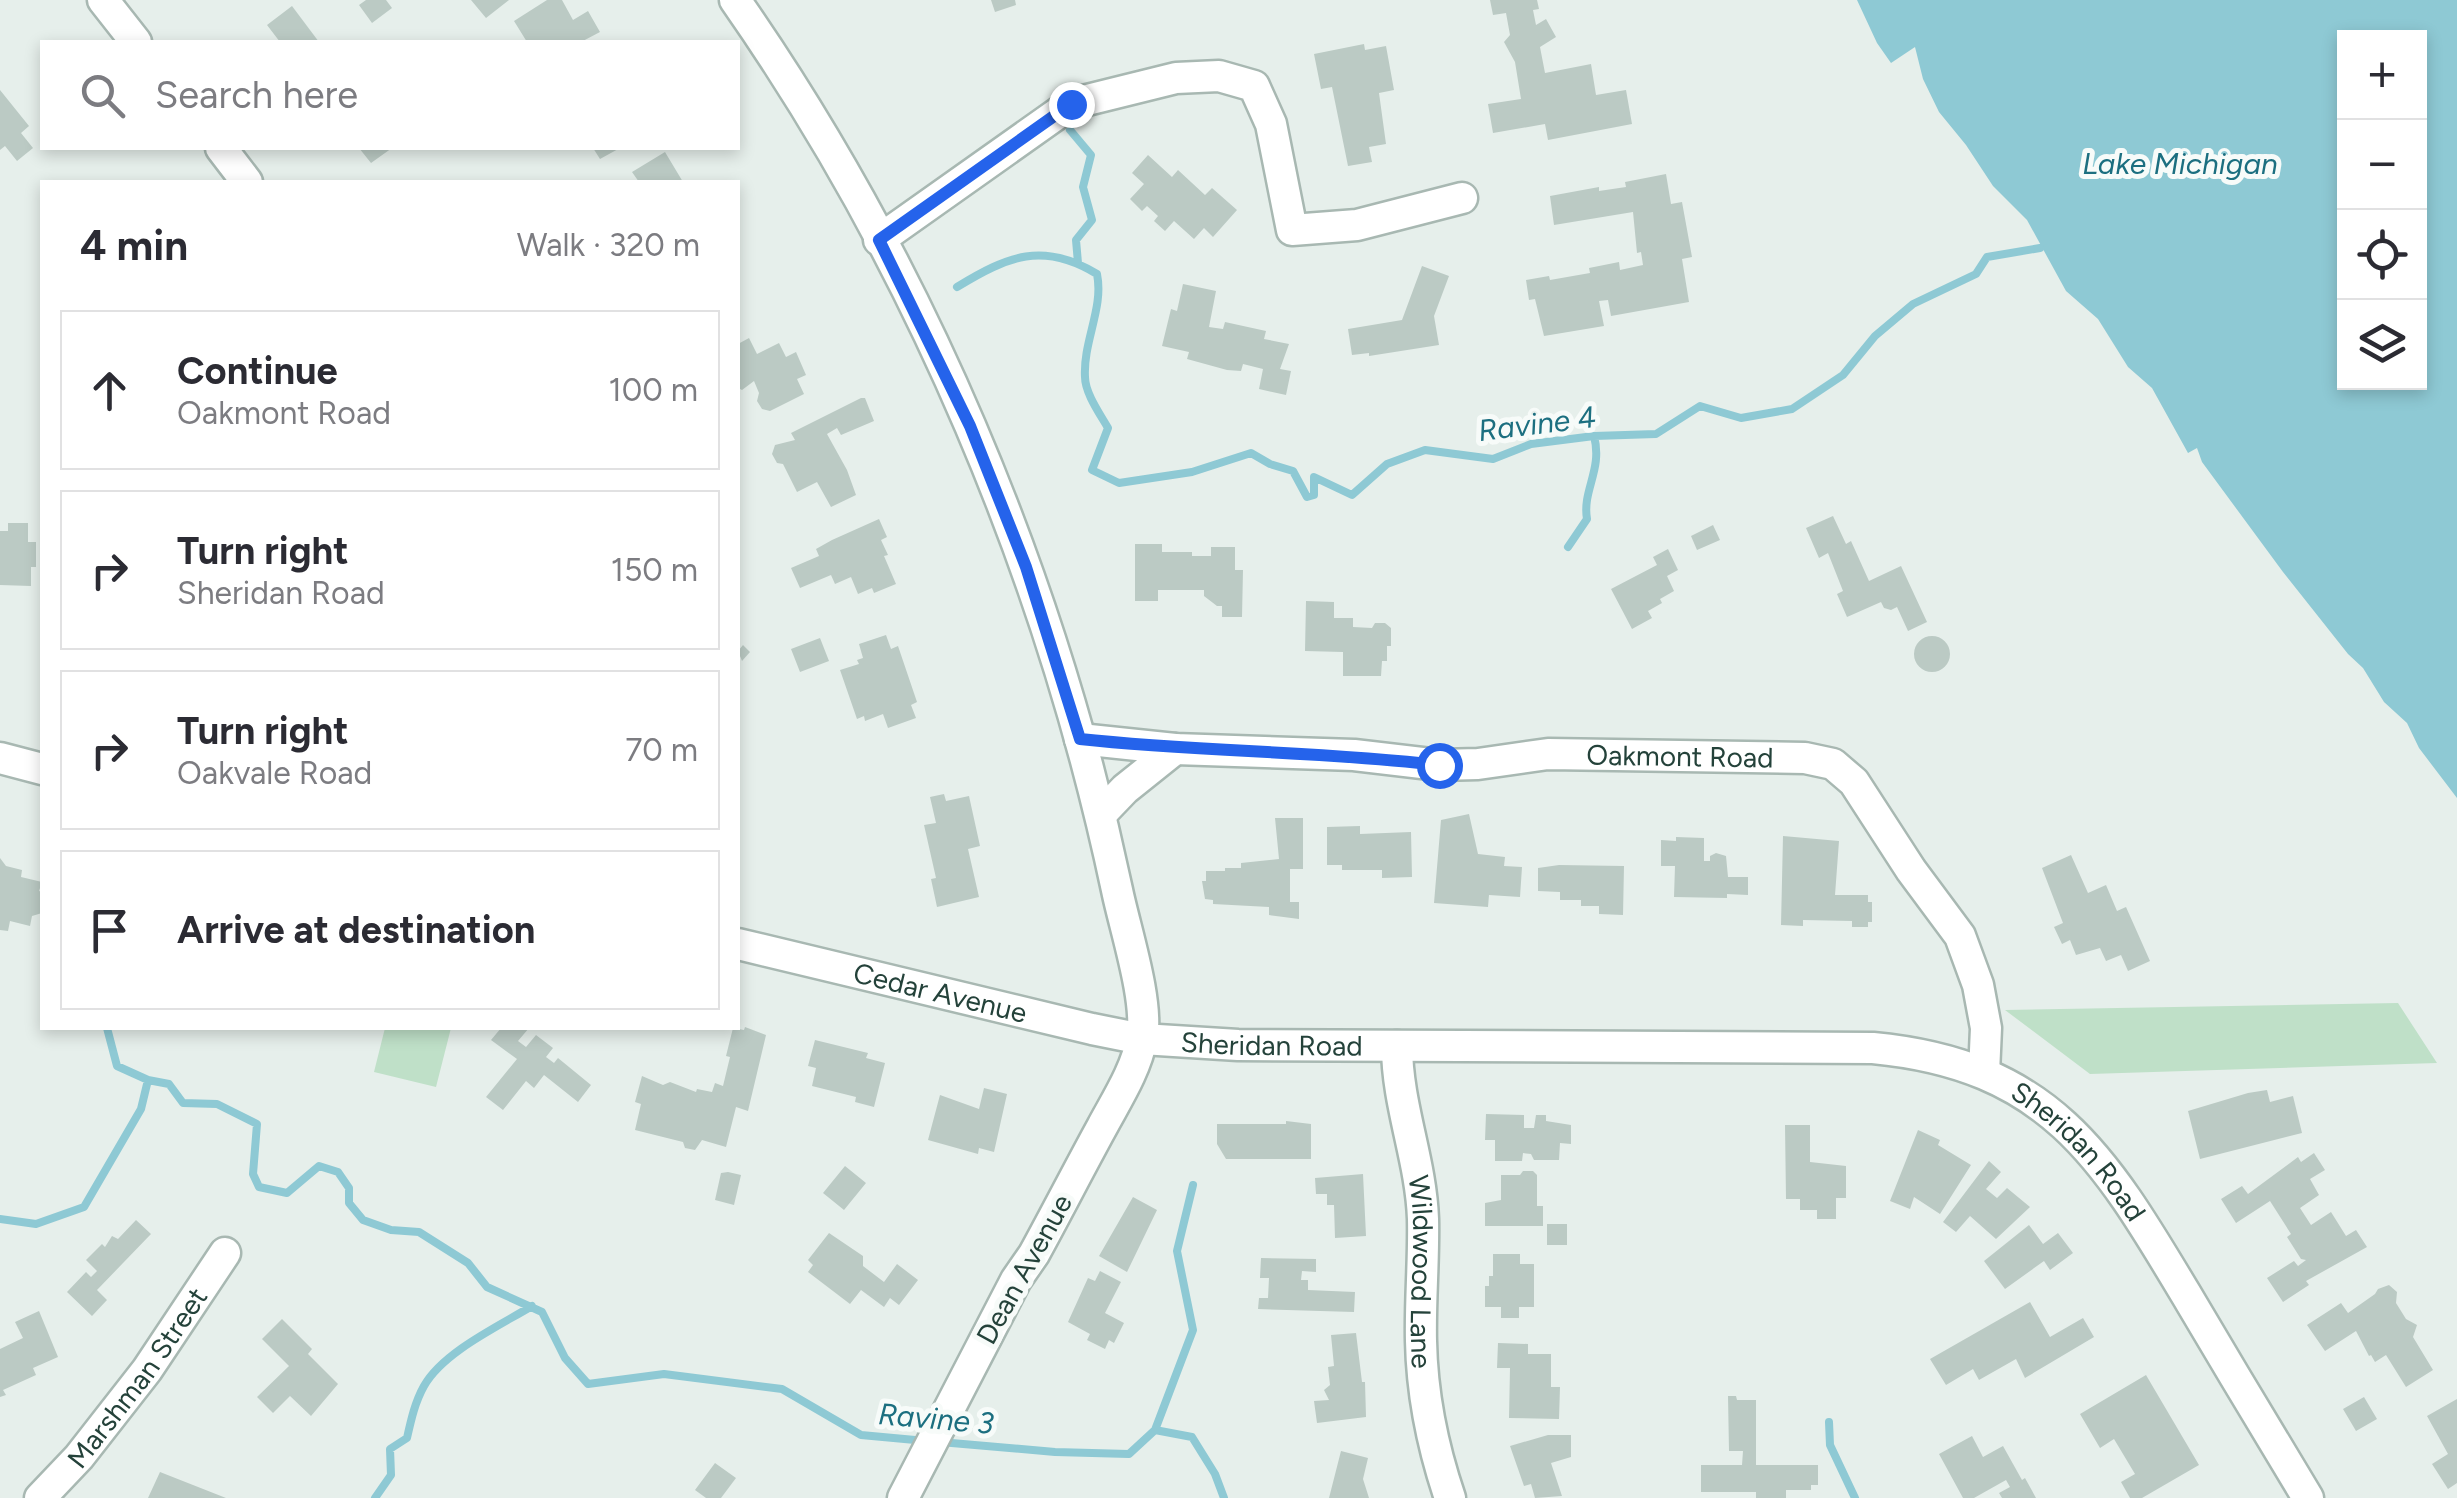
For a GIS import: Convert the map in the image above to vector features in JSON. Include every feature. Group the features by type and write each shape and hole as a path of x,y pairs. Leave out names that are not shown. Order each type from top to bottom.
{"street":[{"path":"103,0 134,40"},
{"name":"Sheridan Road","path":"735,0 812,118 879,240 970,426 1026,567 1101,814 1140,997 1142,1039 1238,1045 1873,1048 1955,1062 1984,1073 2050,1112 2098,1156 2141,1219 2308,1498"},
{"path":"879,240 1071,104 1176,78 1218,76 1254,86 1271,124 1292,230 1357,225 1462,198"},
{"path":"223,150 245,180"},
{"name":"Oakmont Road","path":"1080,739 1175,749 1354,755 1439,765 1548,754 1805,758 1833,764 1854,782 1960,936 1978,985 1983,1014 1984,1073"},
{"path":"1101,814 1175,749"},
{"path":"0,758 40,768"},
{"name":"Cedar Avenue","path":"740,944 1142,1039"},
{"name":"Dean Avenue","path":"903,1498 1016,1280 1034,1254 1133,1069 1142,1039"},
{"name":"Wildwood Lane","path":"1397,1046 1397,1076 1418,1168 1423,1221 1420,1346 1425,1397 1450,1498"},
{"name":"Marshman Street","path":"40,1498 79,1457 147,1370 224,1253"}],"green space":[{"path":"2398,1003 2437,1063 2090,1074 2005,1010"},
{"path":"384,1030 450,1030 436,1087 374,1072"}],"water":[{"name":"Lake Michigan","path":"1857,0 2457,0 2457,798 2419,748 2407,723 2384,702 2363,668 2283,572 2202,462 2197,448 2188,453 2152,388 2128,367 2098,319 2066,291 2027,220 1993,186 1939,112 1923,79 1915,47 1891,63"}],"building":[{"path":"366,0 386,0 392,8 372,23 359,5"},
{"path":"471,0 509,0 486,18"},
{"path":"547,0 562,0 573,20 588,11 600,32 585,40 526,40 514,21"},
{"path":"991,0 1015,0 1016,5 995,12"},
{"path":"1490,0 1537,0 1539,9 1533,10 1536,25 1546,19 1556,37 1540,47 1545,73 1591,64 1596,95 1626,90 1632,124 1548,140 1545,124 1493,133 1488,104 1521,99 1515,62 1504,42 1510,35 1506,13 1493,15"},
{"path":"292,6 318,40 278,40 267,25"},
{"path":"1364,44 1365,50 1386,46 1394,90 1379,93 1386,144 1369,147 1372,162 1348,166 1332,87 1321,89 1314,54"},
{"path":"0,90 29,126 21,133 33,148 17,161 5,146 0,150"},
{"path":"361,150 389,150 371,163"},
{"path":"594,150 616,150 600,159"},
{"path":"665,152 682,180 638,180 632,172"},
{"path":"1148,155 1172,177 1178,170 1205,195 1212,188 1237,210 1213,237 1204,228 1194,239 1174,221 1165,231 1154,221 1158,216 1147,206 1142,211 1130,199 1144,184 1132,173"},
{"path":"1666,174 1671,204 1682,202 1692,257 1682,259 1689,302 1611,316 1608,300 1599,301 1604,326 1544,336 1535,299 1529,300 1526,280 1590,273 1589,268 1619,262 1620,270 1643,265 1641,252 1637,253 1633,212 1554,225 1550,196 1599,187 1599,191 1626,187 1625,182"},
{"path":"1422,266 1449,276 1434,316 1439,345 1352,355 1348,329 1402,320"},
{"path":"1183,284 1216,291 1209,327 1223,329 1225,322 1266,331 1264,339 1289,344 1280,369 1291,371 1286,395 1259,389 1263,369 1243,364 1241,371 1227,370 1187,359 1189,352 1162,346 1171,309 1177,311"},
{"path":"749,338 757,354 779,343 786,357 796,352 806,375 797,379 804,394 770,411 762,409 754,381 740,389 740,343"},
{"path":"865,398 874,421 841,435 837,428 827,434 856,495 831,507 817,482 797,492 783,464 777,463 772,454 775,445 795,440 791,433"},
{"path":"1833,516 1846,544 1851,541 1869,581 1901,566 1927,622 1908,631 1897,607 1884,608 1881,602 1847,617 1837,594 1843,591 1828,553 1819,558 1806,528"},
{"path":"879,519 887,537 881,540 888,555 884,556 896,584 874,593 872,588 858,594 851,577 835,584 831,575 800,588 791,568 819,556 816,549 832,540"},
{"path":"8,523 28,523 28,542 36,542 31,586 0,585 0,531 8,531"},
{"path":"1713,525 1720,540 1697,550 1691,536"},
{"path":"1135,544 1162,544 1162,552 1192,552 1192,556 1211,556 1211,547 1235,547 1235,570 1243,570 1242,617 1222,617 1222,606 1204,596 1204,590 1158,590 1158,601 1135,601"},
{"path":"1668,549 1678,570 1667,576 1674,591 1648,611 1652,618 1632,629 1611,589 1657,565 1653,557"},
{"path":"1306,601 1334,602 1334,618 1353,618 1353,627 1372,628 1375,623 1385,623 1391,628 1391,646 1387,646 1387,661 1382,661 1381,676 1343,676 1343,652 1305,651"},
{"path":"886,635 891,649 898,646 917,702 911,705 916,718 888,728 883,714 865,721 864,716 857,719 840,670 859,664 857,660 863,658 859,644"},
{"path":"1932,636 1945,641 1950,654 1945,667 1932,672 1919,667 1914,654 1919,641"},
{"path":"820,638 829,661 800,672 791,649"},
{"path":"743,645 750,652 742,661 740,656"},
{"path":"944,794 946,801 969,796 980,846 968,849 979,897 937,907 931,879 936,878 924,825 936,823 930,797"},
{"path":"1469,814 1478,854 1505,857 1504,866 1522,867 1520,897 1489,895 1488,907 1434,903 1441,820"},
{"path":"1275,818 1303,818 1303,869 1290,869 1290,902 1299,902 1299,919 1269,915 1269,907 1213,904 1213,900 1205,899 1202,881 1206,881 1206,871 1225,871 1241,868 1241,863 1279,859"},
{"path":"1360,826 1360,834 1411,832 1412,877 1382,878 1382,870 1342,870 1342,865 1327,865 1327,827"},
{"path":"1783,836 1839,841 1835,895 1868,895 1872,922 1868,922 1868,927 1852,927 1852,921 1803,920 1803,926 1781,925"},
{"path":"1676,837 1704,838 1704,861 1710,861 1716,853 1726,856 1728,877 1748,877 1748,895 1674,897 1675,866 1661,866 1661,840 1676,841"},
{"path":"2071,855 2088,893 2106,885 2117,911 2126,907 2150,961 2128,971 2121,955 2106,961 2100,948 2076,955 2070,940 2062,944 2054,927 2063,923 2042,868"},
{"path":"0,858 6,866 22,870 21,877 40,882 40,914 32,916 30,926 10,921 8,931 0,930"},
{"path":"1624,866 1623,915 1599,914 1599,906 1581,906 1581,900 1560,900 1560,892 1538,891 1538,868"},
{"path":"745,1027 766,1035 748,1111 736,1107 726,1147 702,1140 695,1150 685,1148 683,1142 635,1130 641,1104 635,1102 642,1076 663,1085 670,1082 696,1092 712,1092 715,1083 723,1086 732,1030"},
{"path":"499,1030 527,1030 518,1041 526,1047 536,1035 553,1048 546,1057 554,1063 558,1058 591,1085 578,1102 544,1075 534,1088 526,1081 503,1110 486,1097 517,1059 491,1040"},
{"path":"815,1040 868,1053 866,1058 885,1063 874,1107 855,1102 856,1097 812,1086 816,1068 808,1066"},
{"path":"984,1088 1007,1094 994,1152 979,1148 978,1154 928,1140 940,1095 979,1109"},
{"path":"2267,1090 2270,1102 2293,1096 2302,1133 2200,1159 2188,1111"},
{"path":"1486,1114 1524,1115 1524,1128 1534,1128 1536,1115 1546,1115 1546,1121 1571,1125 1571,1144 1560,1143 1559,1160 1534,1160 1531,1154 1523,1153 1522,1161 1495,1161 1495,1140 1485,1140"},
{"path":"1217,1124 1311,1124 1311,1159 1226,1159 1217,1144"},
{"path":"1785,1125 1810,1125 1810,1162 1846,1166 1846,1198 1836,1198 1836,1219 1817,1219 1817,1210 1800,1210 1800,1199 1786,1199"},
{"path":"1918,1130 1940,1140 1938,1145 1971,1165 1940,1214 1914,1197 1910,1209 1890,1201"},
{"path":"2314,1153 2325,1170 2310,1179 2319,1195 2300,1208 2311,1225 2331,1212 2346,1236 2356,1230 2367,1247 2306,1281 2309,1285 2283,1302 2267,1278 2294,1261 2298,1266 2306,1260 2301,1259 2287,1237 2291,1234 2270,1201 2236,1223 2221,1199 2242,1186 2248,1194 2298,1157 2301,1162"},
{"path":"1989,1161 2001,1172 1986,1189 1997,1198 2007,1188 2030,1207 1996,1239 1970,1216 1956,1232 1943,1222"},
{"path":"845,1166 866,1183 844,1210 823,1193"},
{"path":"1523,1171 1537,1175 1537,1206 1543,1206 1543,1226 1485,1226 1485,1203 1501,1200 1501,1175 1520,1175"},
{"path":"721,1173 741,1175 734,1205 715,1200"},
{"path":"1363,1174 1366,1236 1335,1238 1334,1205 1327,1205 1327,1194 1316,1194 1315,1178"},
{"path":"1133,1197 1157,1210 1127,1272 1099,1256"},
{"path":"136,1220 151,1234 97,1290 107,1300 92,1316 67,1292 86,1272 91,1277 97,1271 86,1260 102,1244 105,1247 112,1236 118,1239"},
{"path":"1547,1224 1567,1224 1567,1245 1547,1245"},
{"path":"2029,1225 2043,1244 2058,1233 2073,1253 2050,1270 2044,1261 2005,1289 1984,1261"},
{"path":"829,1233 863,1256 863,1266 884,1282 897,1264 918,1280 899,1305 890,1298 884,1307 861,1290 850,1304 808,1272 813,1265 808,1260"},
{"path":"1493,1254 1520,1254 1520,1264 1534,1264 1534,1307 1519,1307 1519,1318 1501,1318 1501,1307 1485,1307 1485,1286 1489,1286 1489,1276 1493,1276"},
{"path":"1261,1258 1316,1259 1316,1272 1302,1271 1301,1280 1308,1280 1308,1290 1355,1292 1354,1312 1258,1309 1259,1298 1268,1298 1269,1278 1260,1278"},
{"path":"1100,1271 1121,1282 1105,1313 1124,1323 1114,1343 1109,1340 1105,1349 1087,1340 1090,1334 1068,1322 1088,1278 1095,1281"},
{"path":"2389,1285 2397,1292 2396,1303 2406,1319 2417,1325 2413,1337 2433,1370 2406,1387 2386,1355 2375,1362 2369,1356 2356,1331 2325,1351 2307,1325 2341,1303 2348,1313"},
{"path":"2030,1302 2050,1337 2083,1318 2094,1337 2025,1378 2016,1359 1979,1380 1973,1369 1946,1385 1930,1359"},
{"path":"39,1311 58,1357 33,1368 36,1375 3,1390 6,1395 0,1397 0,1349 23,1338 15,1322"},
{"path":"282,1319 312,1349 308,1354 338,1384 311,1416 290,1396 273,1413 257,1397 289,1366 262,1339"},
{"path":"1356,1333 1365,1382 1366,1417 1317,1423 1314,1401 1329,1400 1324,1390 1330,1385 1328,1367 1334,1366 1331,1335"},
{"path":"1498,1343 1528,1344 1528,1354 1551,1354 1551,1387 1560,1387 1559,1419 1509,1418 1510,1368 1497,1368"},
{"path":"2146,1375 2199,1465 2142,1498 2130,1498 2121,1482 2135,1474 2114,1439 2100,1448 2080,1414"},
{"path":"1728,1396 1756,1400 1756,1465 1818,1465 1818,1485 1811,1485 1811,1490 1786,1490 1786,1498 1756,1498 1756,1492 1701,1492 1701,1465 1742,1465 1743,1451 1729,1451"},
{"path":"2364,1397 2377,1419 2356,1431 2343,1409"},
{"path":"2457,1399 2457,1483 2448,1489 2432,1464 2448,1454 2427,1416"},
{"path":"1548,1435 1571,1435 1571,1457 1551,1463 1562,1496 1535,1498 1531,1484 1524,1486 1510,1446"},
{"path":"1972,1436 1983,1457 2003,1446 2036,1498 2002,1498 1999,1493 2010,1487 2006,1480 1974,1498 1963,1498 1939,1454"},
{"path":"1341,1451 1368,1458 1363,1479 1369,1498 1329,1498"},
{"path":"715,1463 736,1478 721,1498 706,1498 695,1490"},
{"path":"160,1472 226,1498 148,1498"}],"waterway":[{"path":"1070,130 1091,155 1083,187 1092,220 1076,240 1078,263"},
{"name":"Ravine 4","path":"957,287 993,267 1026,256 1060,258 1097,274 1098,299 1085,377 1090,396 1108,428 1092,470 1119,483 1192,472 1251,453 1293,471 1307,497 1314,495 1314,477 1352,495 1387,464 1425,450 1493,459 1531,444 1656,434 1700,406 1741,418 1792,409 1843,375 1875,336 1913,304 1976,274 1987,257 2040,248"},
{"path":"1568,547 1587,519 1596,459 1594,436"},
{"path":"108,1030 117,1066 148,1080"},
{"name":"Ravine 3","path":"0,1219 36,1224 84,1207 141,1109 148,1080 169,1084 183,1103 217,1104 257,1124 253,1174 259,1187 287,1193 319,1166 338,1172 349,1188 349,1203 363,1220 391,1230 419,1232 468,1263 487,1287 542,1312 565,1358 588,1384 664,1374 782,1389 861,1435 926,1441"},
{"path":"1155,1430 1193,1330 1177,1251 1193,1185"},
{"name":"Ravine 3","path":"375,1498 391,1475 390,1449 407,1438 418,1398 433,1374 473,1341 532,1306"},
{"path":"1829,1422 1830,1445 1855,1498"},
{"name":"Ravine 3","path":"940,1442 1129,1454 1155,1430 1192,1437 1215,1474 1224,1498"}],"route":[{"path":"1071,104 879,240 970,426 1026,567 1080,739 1175,749 1354,755 1439,765"}]}
